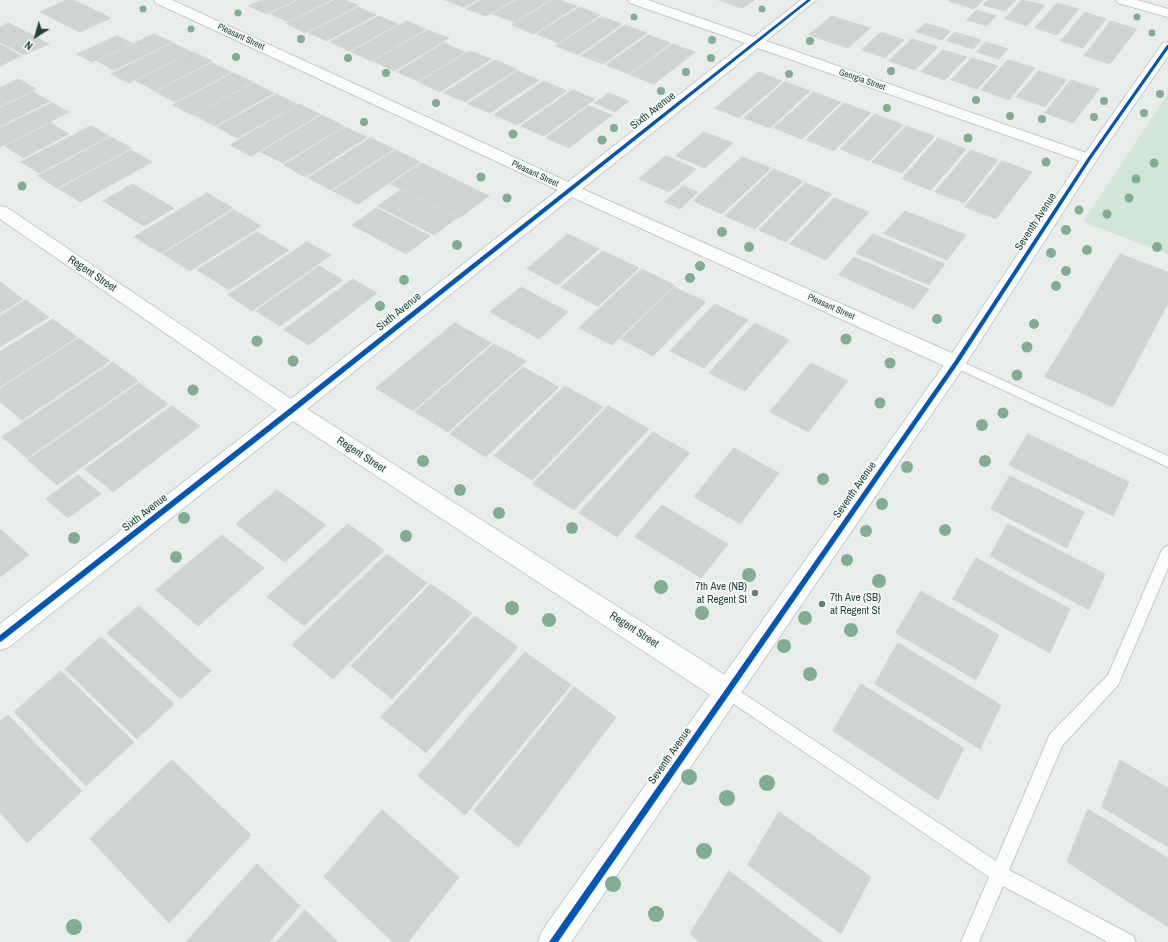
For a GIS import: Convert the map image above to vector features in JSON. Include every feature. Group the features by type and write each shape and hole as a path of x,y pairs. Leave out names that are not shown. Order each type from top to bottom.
{"street":[{"name":"Pleasant Street","path":"161,0 569,189 956,363"},
{"name":"Georgia Street","path":"635,0 1089,159"},
{"name":"Sixth Avenue","path":"0,639 292,410 809,0"},
{"path":"1123,0 1168,13"},
{"name":"Seventh Avenue","path":"553,942 956,363 1089,159 1168,46"},
{"name":"Regent Street","path":"0,211 292,410 728,691"}],"lane":[{"path":"956,363 1168,462"},
{"path":"970,942 1056,740 1113,680 1168,552"},
{"path":"728,691 999,874 1127,942"}],"green space":[{"path":"1168,93 1168,254 1083,222"}],"building":[{"path":"67,0 74,0 111,18 80,32 40,12"},
{"path":"262,0 295,0 267,14 249,6"},
{"path":"299,0 331,0 288,22 271,14"},
{"path":"335,0 345,0 358,5 306,33 287,24"},
{"path":"445,0 477,0 464,7"},
{"path":"481,0 514,0 486,16 466,9"},
{"path":"517,0 550,0 514,22 493,14"},
{"path":"553,0 559,0 577,6 534,34 512,25"},
{"path":"719,0 754,0 743,8"},
{"path":"983,0 974,9 949,1"},
{"path":"988,0 1016,0 1005,11 983,5"},
{"path":"1022,0 1045,5 1027,26 1005,19"},
{"path":"1057,3 1079,9 1057,35 1035,28"},
{"path":"358,7 376,15 327,41 309,33"},
{"path":"580,7 600,15 558,43 537,34"},
{"path":"977,10 996,16 987,26 967,20"},
{"path":"1085,12 1106,19 1083,48 1061,41"},
{"path":"379,16 398,24 349,51 330,42"},
{"path":"832,16 870,28 848,48 809,35"},
{"path":"601,17 622,24 578,55 556,46"},
{"path":"407,21 426,29 371,61 351,52"},
{"path":"1111,21 1137,29 1110,64 1084,56"},
{"path":"9,23 49,44 24,55 0,42 0,27"},
{"path":"926,23 951,31 942,40 916,32"},
{"path":"625,25 647,33 603,64 581,56"},
{"path":"428,30 449,38 394,71 373,61"},
{"path":"881,32 904,40 885,58 862,50"},
{"path":"955,32 981,40 973,49 947,41"},
{"path":"154,34 172,42 114,70 97,61"},
{"path":"649,35 671,43 629,74 606,65"},
{"path":"117,36 132,43 92,62 77,54"},
{"path":"912,39 938,47 915,70 889,61"},
{"path":"986,42 1008,49 999,59 977,52"},
{"path":"173,43 191,52 129,83 111,74"},
{"path":"444,43 465,52 418,81 397,72"},
{"path":"0,44 21,56 0,66"},
{"path":"673,44 695,52 654,84 630,75"},
{"path":"943,50 967,57 945,80 921,72"},
{"path":"470,51 491,59 440,92 419,82"},
{"path":"193,52 212,61 155,91 136,81"},
{"path":"972,58 998,66 977,89 951,80"},
{"path":"495,60 517,69 465,102 444,93"},
{"path":"1008,60 1035,68 1009,100 981,90"},
{"path":"212,63 231,72 175,102 156,92"},
{"path":"517,71 539,80 490,113 468,104"},
{"path":"1039,71 1067,80 1045,107 1016,97"},
{"path":"759,72 782,81 739,118 715,108"},
{"path":"233,73 253,82 192,115 173,105"},
{"path":"19,79 36,89 0,106 0,88"},
{"path":"1071,80 1099,89 1073,123 1045,113"},
{"path":"544,81 567,91 517,125 494,115"},
{"path":"785,82 810,91 770,128 744,118"},
{"path":"254,83 274,93 215,126 194,115"},
{"path":"573,90 595,99 544,136 521,126"},
{"path":"33,92 50,101 0,126 0,108"},
{"path":"814,92 841,102 802,139 774,128"},
{"path":"609,93 629,101 615,112 595,103"},
{"path":"277,94 297,104 237,138 217,127"},
{"path":"52,103 69,112 0,147 0,128"},
{"path":"844,103 871,113 834,151 806,140"},
{"path":"299,104 320,114 251,156 230,145"},
{"path":"589,106 612,115 569,148 546,138"},
{"path":"875,114 903,125 869,161 840,149"},
{"path":"322,115 344,126 283,163 261,152"},
{"path":"51,123 69,134 23,158 5,146"},
{"path":"91,126 109,136 39,173 21,162"},
{"path":"906,126 935,136 902,173 872,162"},
{"path":"345,127 367,137 305,177 284,165"},
{"path":"704,132 733,143 705,168 676,156"},
{"path":"111,137 131,148 57,188 38,176"},
{"path":"371,138 394,149 331,190 308,178"},
{"path":"938,138 966,149 931,190 902,179"},
{"path":"131,150 152,162 80,202 59,189"},
{"path":"396,150 420,162 358,204 333,191"},
{"path":"971,150 998,160 964,203 935,192"},
{"path":"666,156 696,169 669,192 639,179"},
{"path":"742,157 771,168 722,214 693,201"},
{"path":"1002,161 1032,172 996,219 965,207"},
{"path":"422,163 489,196 459,218 391,184"},
{"path":"774,169 803,181 755,229 725,216"},
{"path":"805,183 832,194 786,242 759,230"},
{"path":"133,184 174,208 144,226 103,201"},
{"path":"683,186 698,192 680,209 665,202"},
{"path":"401,190 457,218 434,235 378,206"},
{"path":"207,193 233,208 161,253 134,237"},
{"path":"834,198 869,212 826,260 790,244"},
{"path":"377,208 430,236 406,254 352,225"},
{"path":"234,210 261,226 190,271 163,254"},
{"path":"905,211 966,235 947,260 884,234"},
{"path":"257,232 289,250 229,290 197,270"},
{"path":"568,234 599,249 558,285 527,269"},
{"path":"873,234 945,264 929,285 856,253"},
{"path":"307,242 331,255 252,311 228,295"},
{"path":"603,251 639,268 598,306 561,287"},
{"path":"1120,254 1168,272 1168,303 1113,407 1045,377"},
{"path":"854,257 929,289 914,309 839,275"},
{"path":"319,266 343,280 280,326 256,311"},
{"path":"642,269 674,285 612,345 579,328"},
{"path":"353,279 377,293 309,345 284,330"},
{"path":"0,282 23,299 0,313"},
{"path":"521,287 568,312 539,339 490,312"},
{"path":"674,287 706,302 653,356 621,339"},
{"path":"26,300 49,317 0,347 0,316"},
{"path":"715,304 748,320 704,368 670,351"},
{"path":"53,319 77,337 0,387 0,352"},
{"path":"455,323 491,343 413,411 376,388"},
{"path":"755,323 789,340 745,391 709,373"},
{"path":"79,338 110,361 22,420 0,402 0,389"},
{"path":"494,344 526,361 448,432 415,412"},
{"path":"113,362 138,381 27,458 2,437"},
{"path":"811,363 848,381 808,432 770,412"},
{"path":"523,367 559,387 486,457 450,434"},
{"path":"139,383 168,404 57,485 28,460"},
{"path":"565,386 603,407 532,480 494,456"},
{"path":"172,406 200,426 113,492 85,469"},
{"path":"608,406 649,429 574,510 533,484"},
{"path":"653,432 690,453 617,537 579,513"},
{"path":"1028,434 1129,482 1113,516 1009,465"},
{"path":"734,448 779,473 740,524 694,497"},
{"path":"78,475 101,494 68,518 46,499"},
{"path":"1010,476 1084,512 1067,548 991,509"},
{"path":"277,490 326,525 285,562 236,524"},
{"path":"662,505 728,544 701,578 635,537"},
{"path":"348,524 384,550 304,626 267,597"},
{"path":"1008,524 1105,574 1089,610 990,556"},
{"path":"0,529 29,555 0,577"},
{"path":"222,535 264,568 198,626 156,590"},
{"path":"387,554 427,583 333,679 292,645"},
{"path":"976,558 1070,609 1050,653 953,599"},
{"path":"431,584 472,613 392,699 351,666"},
{"path":"921,591 999,635 976,680 896,633"},
{"path":"139,606 211,671 181,699 107,633"},
{"path":"475,616 518,647 426,753 381,717"},
{"path":"101,637 174,704 137,739 65,669"},
{"path":"898,643 1001,705 980,749 875,684"},
{"path":"525,652 571,685 465,815 418,776"},
{"path":"61,671 134,742 86,786 14,712"},
{"path":"861,684 964,748 938,800 833,731"},
{"path":"574,687 616,717 518,847 474,811"},
{"path":"8,715 82,791 27,843 0,812 0,721"},
{"path":"172,760 251,835 169,923 90,839"},
{"path":"1120,760 1168,788 1168,847 1102,807"},
{"path":"1088,809 1168,858 1168,927 1067,862"},
{"path":"382,810 459,877 408,942 393,942 324,877"},
{"path":"779,812 871,877 841,934 748,865"},
{"path":"257,864 300,906 269,942 186,942"},
{"path":"729,871 823,942 700,942 690,934"},
{"path":"305,910 338,942 277,942"}],"cycle path":[{"path":"0,639 292,410 809,0"},
{"path":"553,942 956,363 1089,159 1168,46"}],"place":[{"name":"7th Ave (NB) at Regent St","path":"755,593"},
{"name":"7th Ave (SB) at Regent St","path":"822,604"}]}
